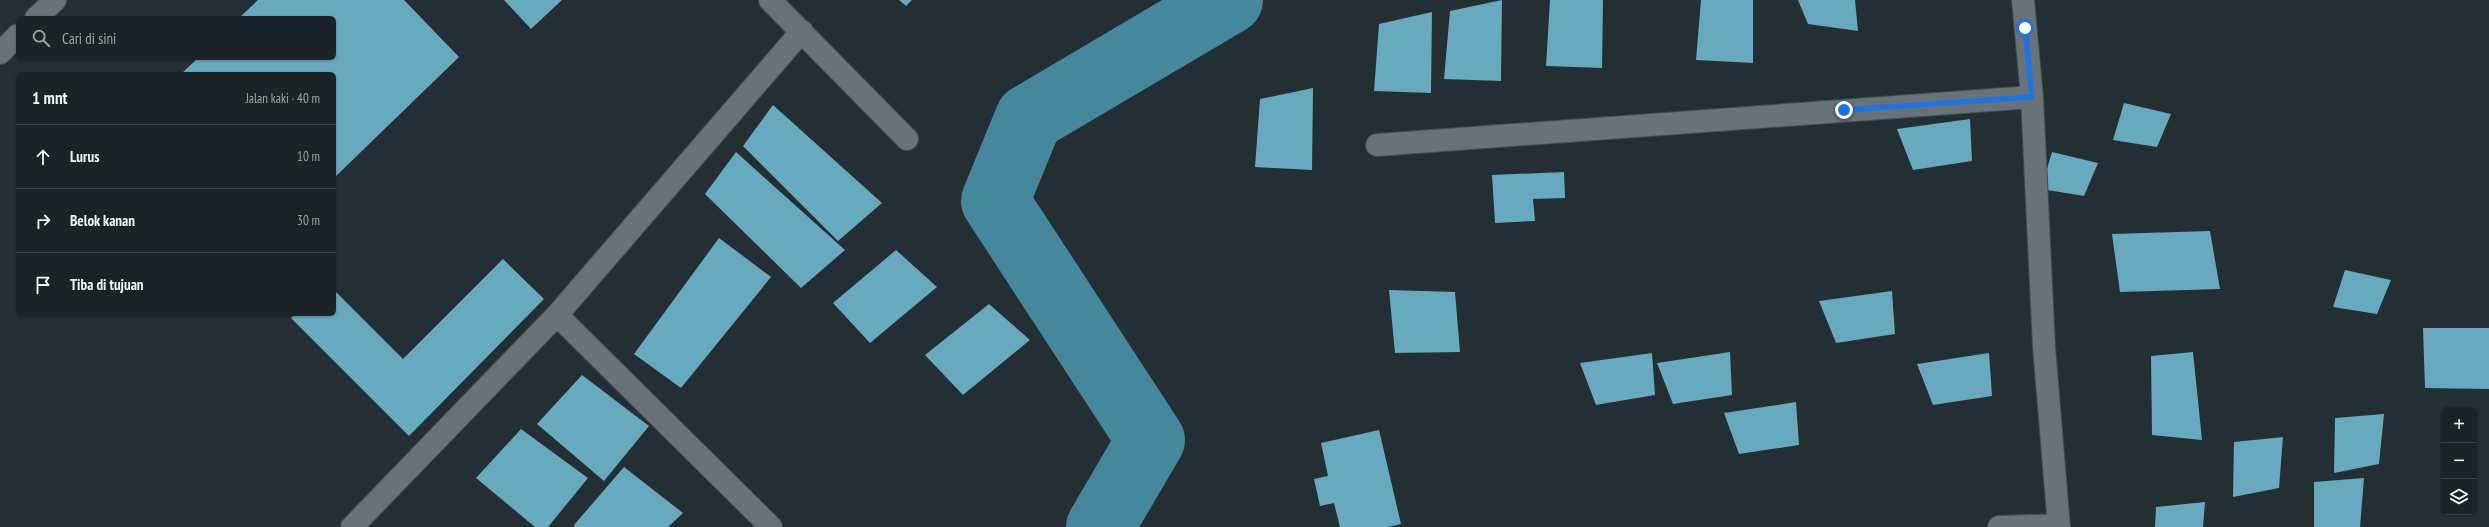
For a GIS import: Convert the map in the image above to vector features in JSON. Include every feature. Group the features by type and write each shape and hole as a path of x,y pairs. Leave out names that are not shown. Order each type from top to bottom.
{"street":[{"path":"38,16 55,0"},
{"path":"770,0 907,139"},
{"path":"2000,527 2059,526 2044,347 2032,97 2023,0"},
{"path":"352,527 557,315 802,31"},
{"path":"0,53 16,37"},
{"path":"1377,145 2032,97"},
{"path":"557,315 771,527"}],"building":[{"path":"258,0 404,0 459,57 336,176 336,72 183,72 196,60 336,60 336,16 241,16"},
{"path":"504,0 562,0 531,29"},
{"path":"899,0 912,0 906,6"},
{"path":"1502,0 1501,81 1444,79 1450,11"},
{"path":"1550,0 1603,0 1602,68 1546,66"},
{"path":"1701,0 1753,0 1753,63 1696,60"},
{"path":"1798,0 1855,0 1858,31 1808,24"},
{"path":"1432,12 1431,93 1374,91 1379,24"},
{"path":"1313,88 1312,170 1255,167 1260,99"},
{"path":"2124,103 2171,114 2157,147 2113,140"},
{"path":"773,105 882,203 838,241 743,146"},
{"path":"1970,119 1972,161 1913,170 1897,129"},
{"path":"736,152 845,250 801,288 705,194"},
{"path":"2052,152 2098,163 2084,196 2041,189"},
{"path":"1564,172 1565,198 1533,199 1535,221 1495,223 1492,175"},
{"path":"2210,231 2220,289 2120,292 2112,234"},
{"path":"719,238 771,277 681,388 634,354"},
{"path":"896,250 937,287 870,343 833,303"},
{"path":"503,259 544,299 409,436 291,318 293,316 336,316 336,292 403,359"},
{"path":"2345,270 2391,280 2377,314 2333,307"},
{"path":"1389,290 1455,292 1460,352 1395,353"},
{"path":"1892,291 1895,334 1836,343 1819,301"},
{"path":"989,304 1030,340 963,395 925,355"},
{"path":"2423,328 2489,328 2489,389 2425,388"},
{"path":"1730,352 1732,395 1673,404 1657,363"},
{"path":"2193,352 2202,440 2152,435 2151,356"},
{"path":"1652,353 1655,395 1596,405 1580,363"},
{"path":"1989,353 1992,396 1933,405 1917,364"},
{"path":"582,375 649,426 604,481 537,424"},
{"path":"1796,402 1799,445 1739,454 1724,413"},
{"path":"2384,414 2379,464 2334,473 2335,418"},
{"path":"521,429 588,478 548,527 535,527 476,478"},
{"path":"1379,430 1401,524 1388,527 1340,527 1334,503 1320,506 1314,479 1328,476 1321,443"},
{"path":"2283,437 2279,488 2233,497 2234,442"},
{"path":"624,467 683,513 668,527 575,527 574,525"},
{"path":"2364,478 2360,527 2314,527 2314,482"},
{"path":"2205,502 2203,527 2155,527 2156,507"}],"waterway":[{"path":"1100,527 1151,440 995,201 1029,118 1229,0"}],"route":[{"path":"1844,110 2032,97 2025,28"}]}
